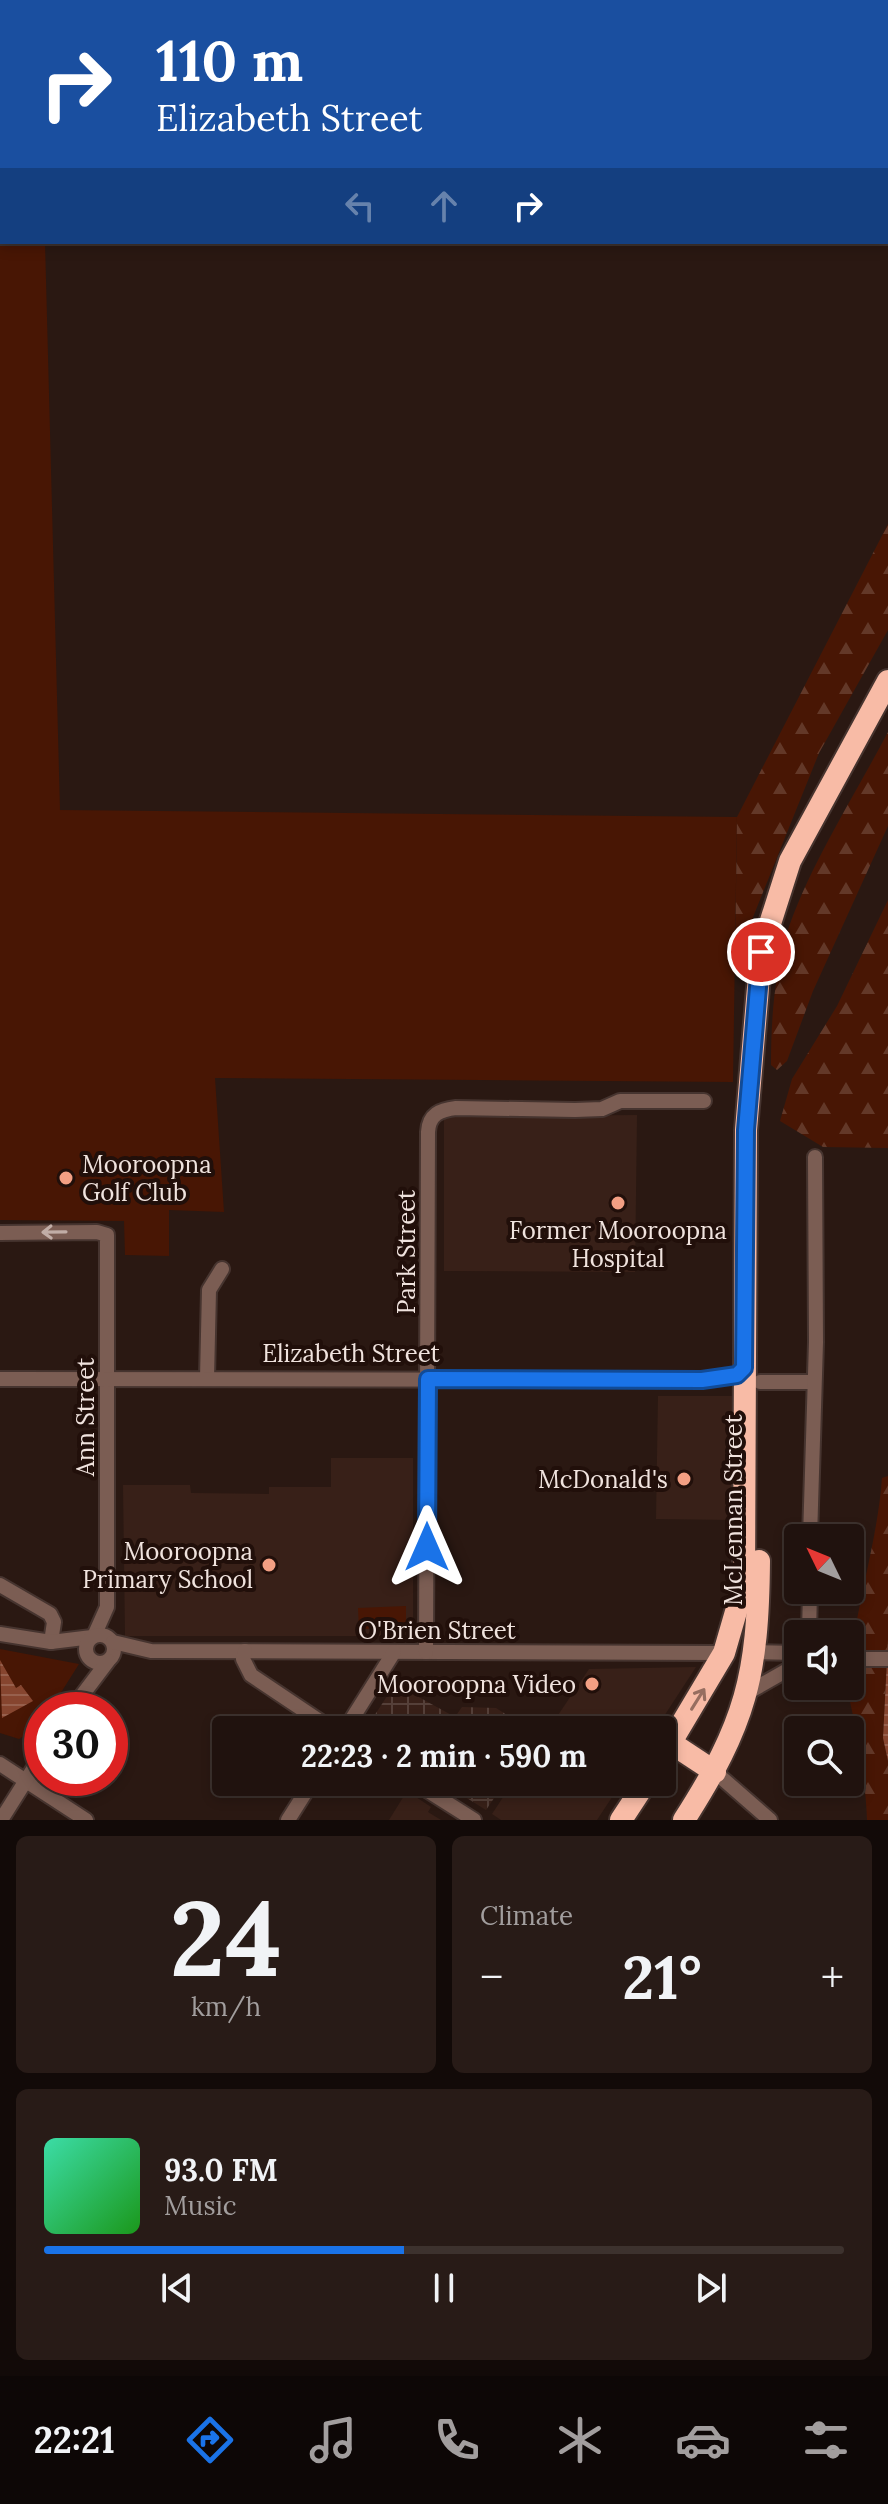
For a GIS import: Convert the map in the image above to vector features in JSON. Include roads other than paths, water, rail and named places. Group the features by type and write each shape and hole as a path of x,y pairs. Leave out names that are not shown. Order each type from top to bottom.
{"highway":[{"name":"McLennan Street","path":"676,1733 724,1653 744,1584 758,1128 752,1089 752,1049 761,952 774,901 811,821 888,681"},
{"name":"McLennan Street","path":"684,1820 729,1745 747,1693 756,1652 750,1376"},
{"path":"724,1653 756,1652"},
{"path":"676,1754 715,1772"},
{"path":"621,1820 637,1796"}],"street":[{"name":"Park Street","path":"426,1652 428,1127 437,1113 453,1108 575,1110 602,1109 620,1101 704,1101"},
{"path":"810,1524 815,1157"},
{"name":"Ann Street","path":"0,1233 99,1232 107,1235 107,1599 112,1641"},
{"path":"207,1378 209,1290 222,1269"},
{"name":"Elizabeth Street","path":"702,1380 737,1375 814,1382"},
{"name":"Elizabeth Street","path":"0,1379 702,1380 750,1376"},
{"path":"0,1585 51,1614 51,1642"},
{"name":"Ann Street","path":"93,1636 103,1620 107,1599"},
{"path":"0,1634 51,1642 99,1663 108,1660"},
{"path":"51,1642 104,1635 112,1641 114,1651 82,1692"},
{"path":"81,1692 89,1658 86,1647 93,1636"},
{"name":"O'Brien Street","path":"112,1641 151,1651"},
{"name":"O'Brien Street","path":"108,1660 151,1651 724,1653"},
{"path":"245,1651 243,1659 251,1675 312,1716"},
{"path":"354,1716 394,1652"},
{"path":"756,1652 784,1653"},
{"path":"864,1659 888,1659"},
{"path":"747,1693 784,1672"},
{"path":"0,1764 24,1780"},
{"path":"715,1772 770,1820"},
{"path":"1,1820 24,1784"},
{"path":"49,1796 86,1820"},
{"path":"288,1820 303,1796"},
{"path":"436,1796 474,1820"}],"place":[{"name":"Mooroopna Golf Club","path":"66,1178"},
{"name":"Former Mooroopna Hospital","path":"618,1203"},
{"name":"McDonald's","path":"684,1479"},
{"name":"Mooroopna Primary School","path":"269,1565"},
{"name":"Mooroopna Video","path":"592,1684"}]}
